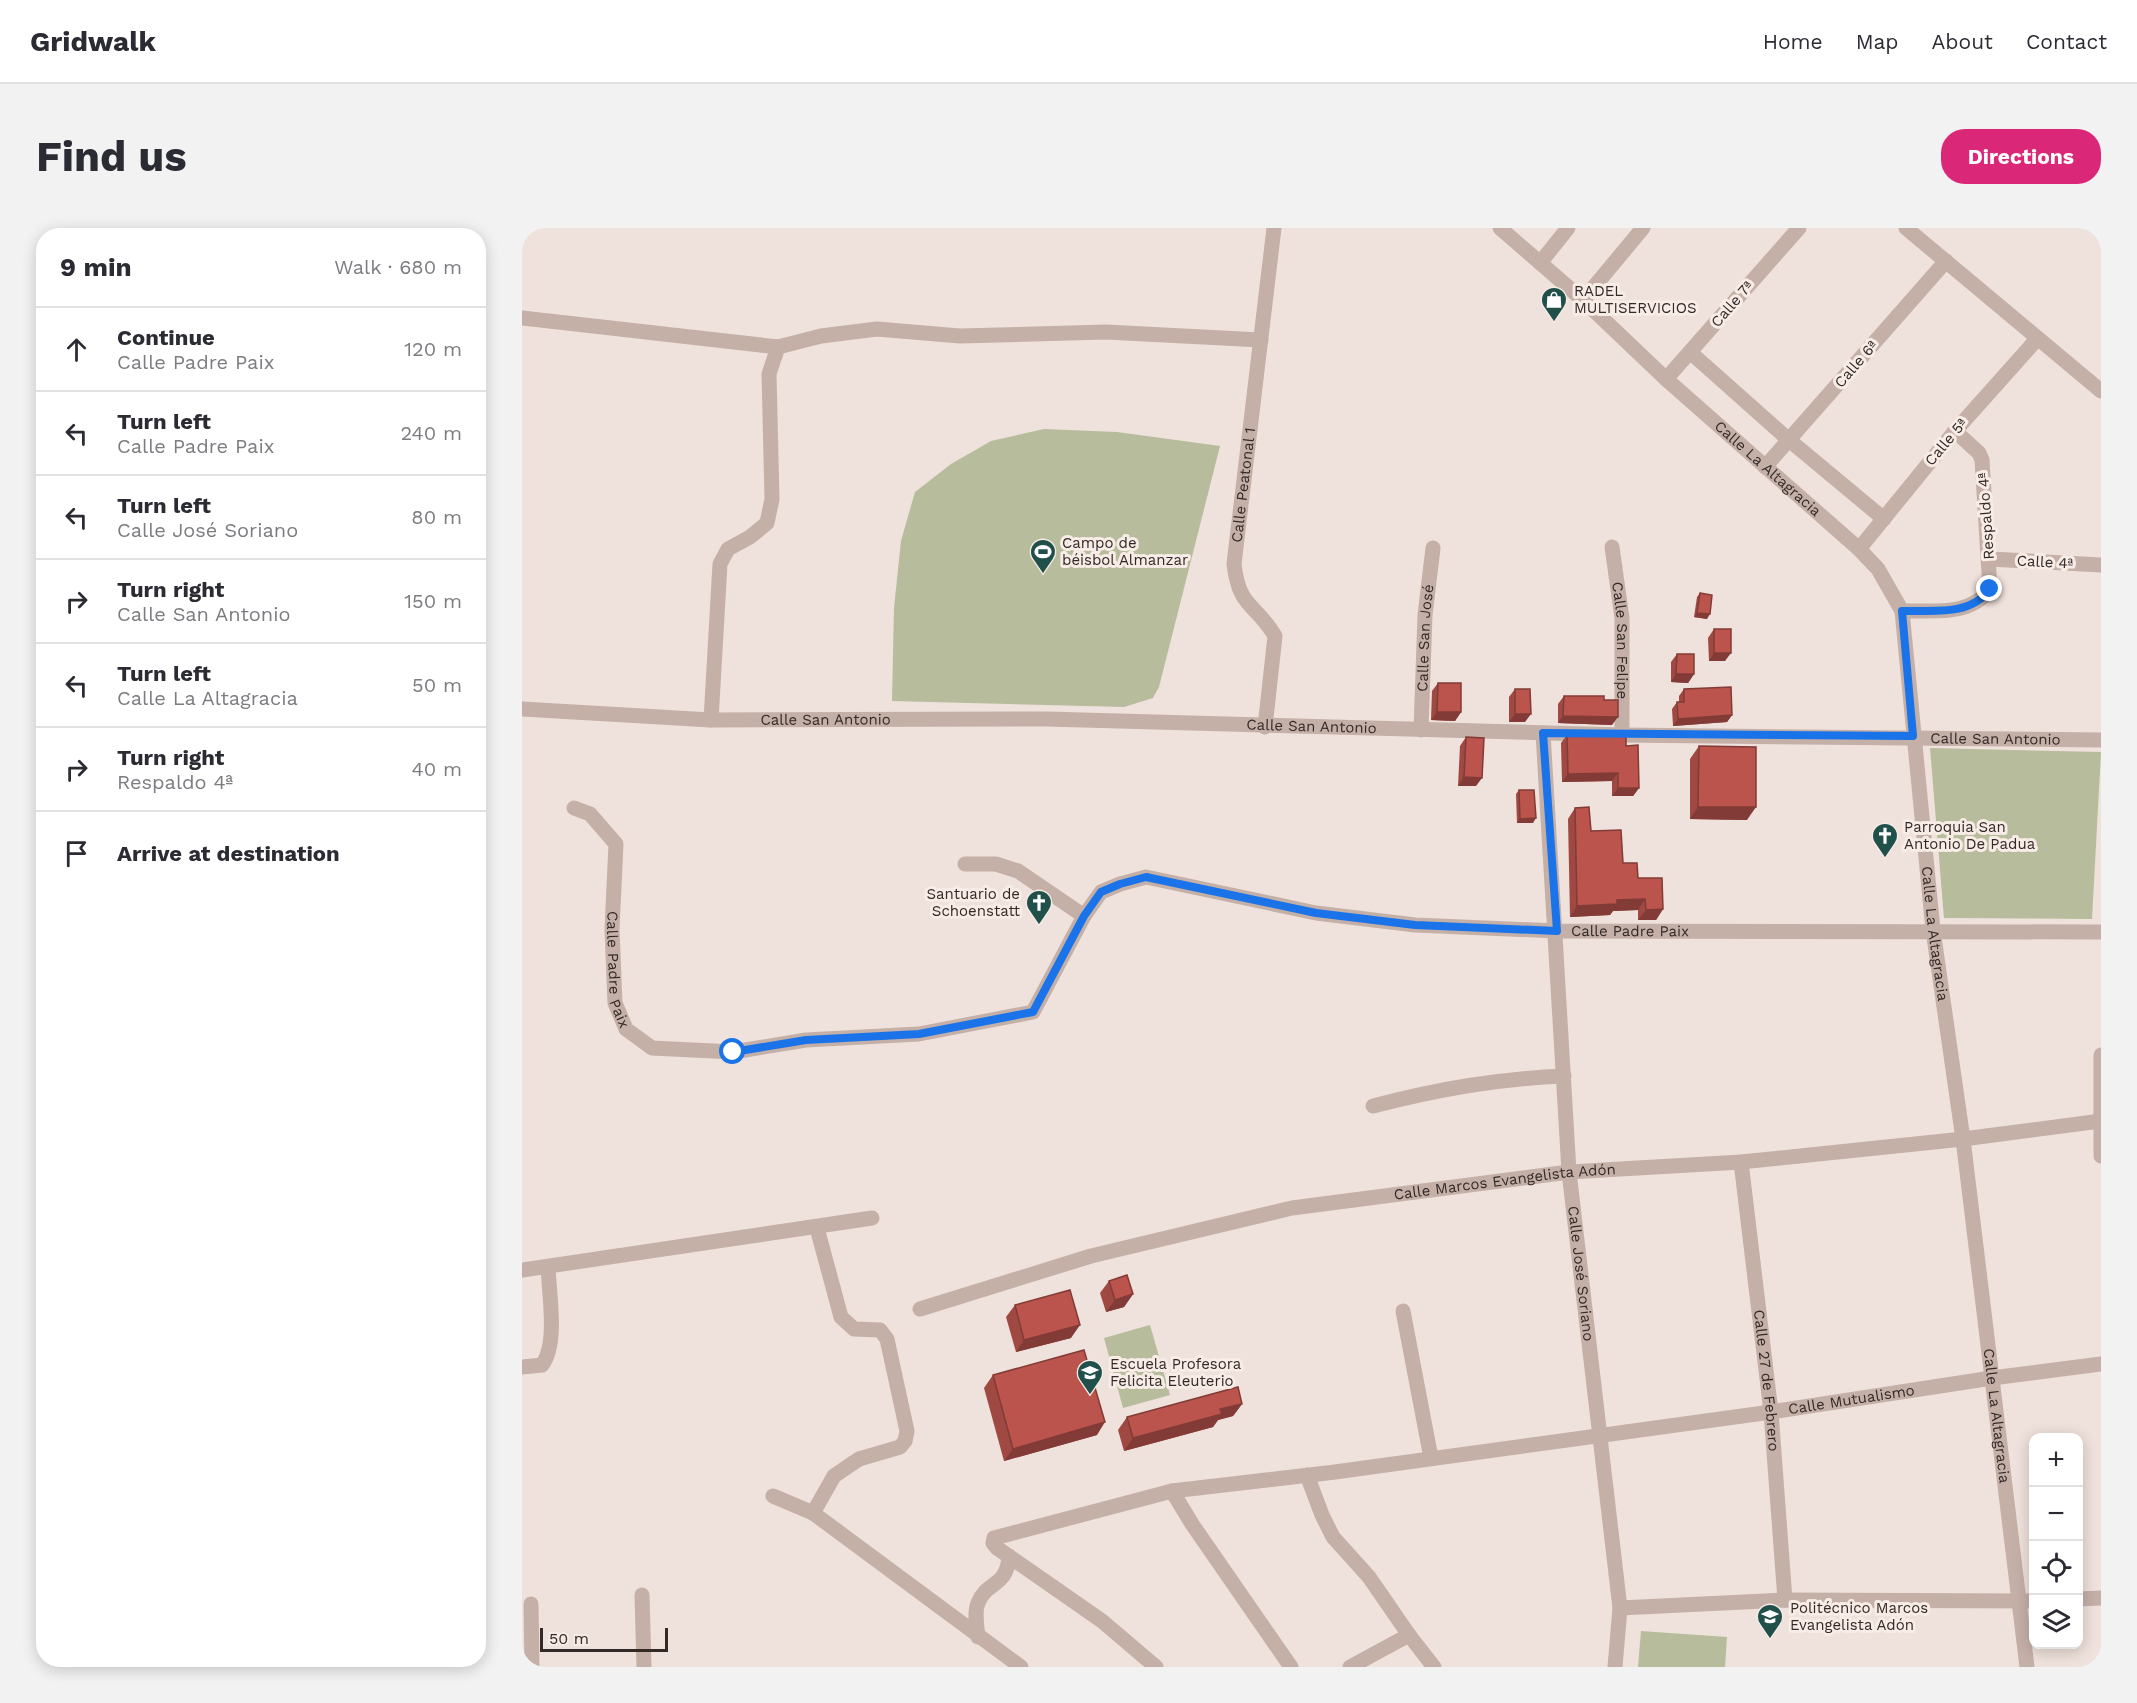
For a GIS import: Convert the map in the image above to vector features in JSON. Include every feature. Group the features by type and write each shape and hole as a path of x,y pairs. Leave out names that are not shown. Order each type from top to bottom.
{"street":[{"name":"Calle Peatonal 1","path":"1265,727 1275,636 1245,601 1236,586 1234,564 1274,228"},
{"name":"Calle La Altagracia","path":"1500,228 1583,300 1764,467 1859,549 1878,569 1902,611 1933,930 1964,1139 1992,1378 2026,1602 2027,1667"},
{"path":"1540,263 1568,228"},
{"path":"1583,300 1643,228"},
{"name":"Calle 7ª","path":"1666,379 1798,228"},
{"path":"1906,228 2101,391"},
{"name":"Calle 6ª","path":"1764,467 1946,261"},
{"path":"522,318 778,347 821,336 877,329 960,336 1106,332 1261,340"},
{"name":"Calle 5ª","path":"1859,549 1955,431 2037,339"},
{"path":"711,720 720,564 728,549 750,537 767,523 772,499 769,374 778,347"},
{"path":"1690,352 1789,440 1884,519"},
{"name":"Respaldo 4ª","path":"1902,611 1964,609 1982,600 1990,589 1990,559 1981,456 1955,431"},
{"name":"Calle San Felipe","path":"1612,547 1622,618 1622,735"},
{"name":"Calle San José","path":"1421,730 1425,615 1433,548"},
{"name":"Calle 4ª","path":"1990,559 2101,565"},
{"name":"Calle San Antonio","path":"522,709 711,720 1047,719 1265,727 1622,735 1913,736 2101,740"},
{"name":"Calle José Soriano","path":"1543,733 1557,931 1569,1172 1620,1608 1615,1667"},
{"name":"Calle Padre Paix","path":"574,807 590,814 616,844 612,929 615,1003 626,1029 652,1048 733,1052 806,1040 919,1034 1033,1012 1084,916 1101,892 1146,877 1316,913 1415,925 1557,931 2101,932"},
{"path":"965,864 996,864 1018,871 1084,916"},
{"path":"2101,1055 2101,1156"},
{"path":"1373,1106 1435,1090 1504,1079 1564,1076"},
{"name":"Calle Marcos Evangelista Adón","path":"920,1309 1091,1256 1292,1208 1569,1172 1741,1162 1964,1139 2100,1121"},
{"name":"Calle 27 de Febrero","path":"1741,1162 1771,1412 1785,1600"},
{"path":"522,1270 817,1228 872,1218"},
{"path":"813,1513 834,1476 859,1459 900,1447 907,1431 887,1339 880,1330 854,1329 841,1317 817,1228"},
{"path":"522,1367 542,1365 548,1357 551,1344 548,1267"},
{"path":"1403,1311 1431,1458"},
{"name":"Calle Mutualismo","path":"1009,1556 994,1545 994,1538 1172,1491 1771,1412 1992,1378 2101,1364"},
{"path":"1307,1475 1333,1538 1369,1577 1434,1667"},
{"path":"1172,1491 1192,1524 1291,1667"},
{"path":"773,1496 813,1513 1021,1667"},
{"path":"978,1637 977,1604 987,1588 1002,1579 1008,1568 1009,1556"},
{"path":"1009,1556 1102,1621 1156,1667"},
{"path":"642,1595 644,1667"},
{"path":"2083,1599 2101,1598"},
{"path":"1620,1608 1785,1600 2026,1602"},
{"path":"531,1604 532,1667"},
{"path":"1350,1667 1409,1635"}],"green space":[{"name":"Campo de béisbol Almanzar","path":"1044,429 1117,432 1220,446 1159,687 1153,698 1124,707 892,701 894,608 901,541 915,492 951,464 991,441"},
{"path":"1930,748 2101,752 2092,919 1944,918"},
{"path":"1150,1325 1170,1395 1123,1408 1104,1338"},
{"path":"1641,1631 1727,1637 1725,1667 1638,1667"}],"building":[{"path":"1700,593 1712,595 1710,614 1697,613"},
{"path":"1714,629 1731,629 1731,653 1714,653"},
{"path":"1677,654 1694,654 1694,674 1676,674"},
{"path":"1438,683 1461,683 1461,712 1437,712"},
{"path":"1731,687 1732,715 1678,719 1677,702 1684,702 1684,689"},
{"path":"1515,689 1530,689 1531,714 1515,714"},
{"path":"1564,696 1604,696 1604,700 1618,700 1618,717 1563,716"},
{"path":"1567,735 1626,736 1626,746 1638,745 1639,788 1618,788 1618,773 1568,774"},
{"path":"1466,737 1484,738 1482,778 1464,777"},
{"path":"1699,746 1756,747 1756,807 1698,807"},
{"path":"1519,790 1534,790 1536,818 1520,819"},
{"path":"1589,807 1591,831 1621,830 1623,863 1637,863 1638,878 1662,878 1663,909 1646,910 1645,899 1617,900 1617,904 1577,906 1575,808"},
{"path":"1127,1275 1133,1294 1115,1300 1109,1281"},
{"path":"1070,1290 1080,1325 1024,1340 1015,1305"},
{"path":"1084,1350 1105,1422 1013,1449 993,1375"},
{"path":"1238,1387 1242,1404 1220,1409 1222,1414 1133,1438 1127,1417"}],"place":[{"name":"RADEL MULTISERVICIOS","path":"1554,323"},
{"name":"Campo de béisbol Almanzar","path":"1043,575"},
{"name":"Parroquia San Antonio De Padua","path":"1885,859"},
{"name":"Santuario de Schoenstatt","path":"1039,926"},
{"name":"Escuela Profesora Felicita Eleuterio","path":"1090,1396"},
{"name":"Politécnico Marcos Evangelista Adón","path":"1770,1640"}],"route":[{"path":"733,1052 806,1040 919,1034 1033,1012 1057,971 1084,916 1101,892 1146,877 1316,913 1415,925 1557,931 1543,733 1913,736 1902,611 1964,609 1982,600 1990,589"}]}
